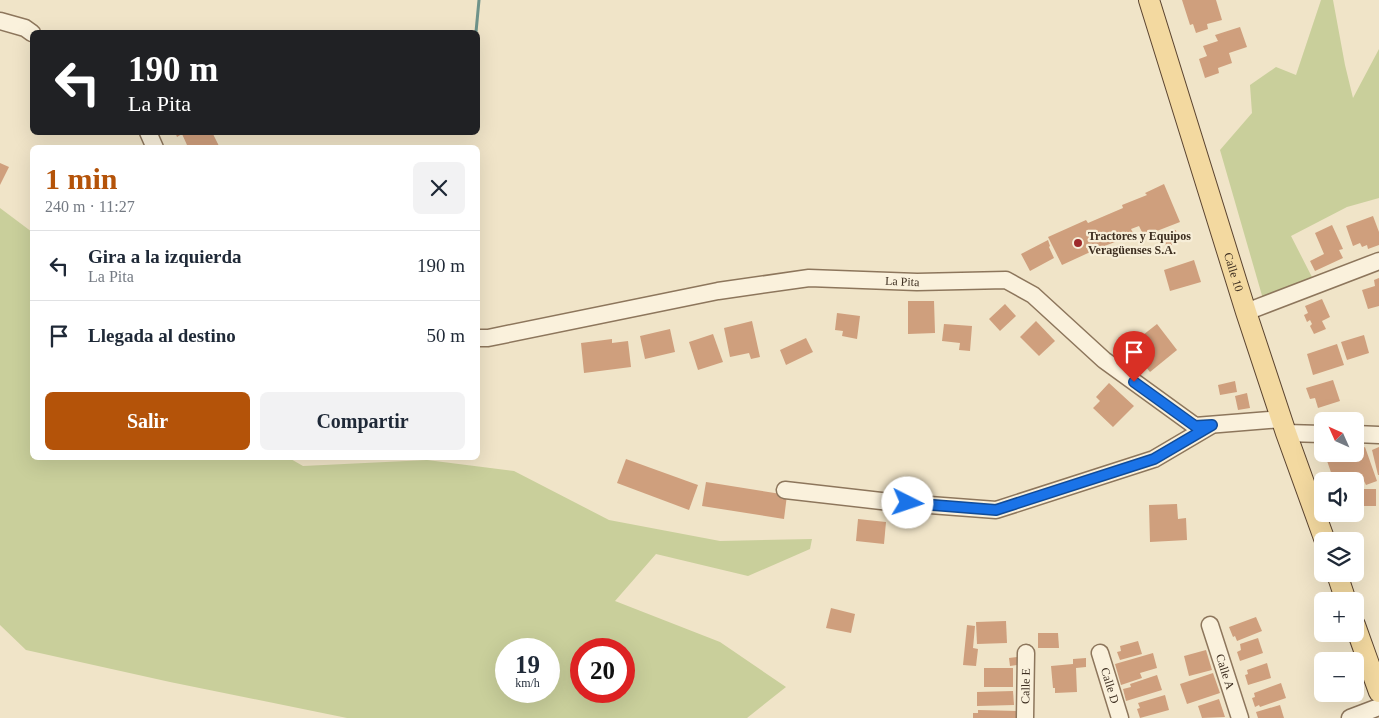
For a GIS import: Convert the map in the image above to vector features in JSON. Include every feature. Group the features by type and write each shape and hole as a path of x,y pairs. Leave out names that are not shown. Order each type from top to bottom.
{"main road":[{"name":"Calle 10","path":"1149,0 1246,312 1322,532"},
{"path":"1361,642 1379,692"}],"street":[{"path":"0,22 24,28 30,32"},
{"path":"1246,312 1379,261"},
{"name":"La Pita","path":"480,338 488,338 718,292 809,278 917,282 1006,280 1033,295 1104,360 1195,426 1284,426 1314,432"},
{"path":"785,490 890,502 996,510 1154,459 1212,425"},
{"path":"1364,434 1379,435"},
{"name":"Calle A","path":"1210,625 1240,718"},
{"name":"Calle D","path":"1100,652 1120,718"},
{"name":"Calle E","path":"1025,718 1026,653"},
{"path":"1350,718 1379,707"}],"green space":[{"path":"1321,0 1333,0 1353,98 1379,49 1379,198 1347,207 1291,236 1314,281 1263,299 1220,150 1252,113 1250,85 1276,67 1296,75"},
{"path":"0,208 30,230 30,460 292,460 303,466 427,460 514,471 609,520 720,541 812,539 810,549 748,576 656,554 615,601 720,642 786,687 747,718 347,718 26,650 0,625"}],"building":[{"path":"1182,0 1216,0 1222,20 1207,24 1208,29 1196,33 1193,24 1190,25"},
{"path":"1240,27 1247,47 1229,53 1232,63 1218,68 1219,73 1205,78 1199,59 1207,56 1203,46 1218,41 1215,35"},
{"path":"182,135 214,135 218,145 187,145"},
{"path":"0,163 9,167 0,185"},
{"path":"1164,184 1180,222 1144,236 1139,226 1131,229 1134,235 1062,265 1048,237 1086,220 1088,223 1123,208 1122,205 1147,195 1145,193"},
{"path":"1373,216 1379,232 1379,245 1368,249 1367,245 1362,247 1360,243 1353,246 1346,226"},
{"path":"1332,225 1343,249 1339,250 1343,258 1315,271 1310,261 1324,254 1315,233"},
{"path":"1176,230 1179,244 1166,246 1164,233"},
{"path":"1048,240 1054,258 1030,271 1021,254"},
{"path":"1194,260 1201,282 1170,291 1164,270"},
{"path":"1379,278 1379,306 1368,309 1362,290 1375,286 1374,280"},
{"path":"1322,299 1330,317 1322,321 1326,329 1314,334 1310,326 1312,324 1310,320 1307,322 1304,315 1308,313 1305,306"},
{"path":"908,301 934,301 935,333 908,334"},
{"path":"1005,304 1016,316 1000,331 989,319"},
{"path":"837,313 860,316 857,339 842,336 843,331 835,330"},
{"path":"752,321 760,357 751,359 749,353 730,357 724,328"},
{"path":"1036,321 1055,341 1039,356 1020,337"},
{"path":"944,324 972,326 970,351 959,350 960,343 942,341"},
{"path":"1157,324 1177,350 1150,372 1129,346"},
{"path":"670,329 675,352 645,359 640,336"},
{"path":"713,334 723,362 698,370 689,342"},
{"path":"1364,335 1369,353 1347,360 1341,342"},
{"path":"806,338 813,352 786,365 780,350"},
{"path":"612,339 612,343 628,341 631,367 584,373 581,343"},
{"path":"1337,344 1344,365 1313,375 1307,354"},
{"path":"1333,380 1340,401 1318,408 1315,398 1310,399 1306,388"},
{"path":"1235,381 1237,392 1220,395 1218,385"},
{"path":"1109,383 1134,406 1113,427 1093,408 1100,401 1096,397"},
{"path":"1247,393 1250,408 1238,410 1235,396"},
{"path":"1365,447 1377,481 1366,485 1364,472 1331,472 1327,462 1364,462"},
{"path":"1379,447 1379,475 1378,475 1372,450"},
{"path":"626,459 698,485 689,510 617,483"},
{"path":"706,482 787,495 784,519 702,506"},
{"path":"1364,489 1376,489 1376,506 1364,506"},
{"path":"1177,504 1178,519 1186,518 1187,540 1150,542 1149,505"},
{"path":"858,519 886,522 884,544 856,541"},
{"path":"831,608 855,614 851,633 826,628"},
{"path":"1256,617 1262,631 1237,641 1229,627"},
{"path":"1006,621 1007,643 977,644 976,622"},
{"path":"967,625 975,626 973,648 978,649 976,666 963,665"},
{"path":"1038,633 1058,633 1059,648 1038,648"},
{"path":"1258,638 1263,653 1240,661 1237,652 1241,650 1240,644"},
{"path":"1138,641 1142,654 1120,660 1117,652 1121,651 1120,646"},
{"path":"1206,650 1212,670 1189,676 1184,656"},
{"path":"1153,653 1157,668 1140,673 1142,678 1121,685 1115,664"},
{"path":"1017,657 1017,665 1010,666 1009,658"},
{"path":"1086,658 1086,667 1076,668 1077,692 1055,693 1051,666 1073,664 1073,659"},
{"path":"1267,663 1271,678 1248,685 1245,675 1248,674 1247,670"},
{"path":"984,668 1013,668 1013,687 984,687"},
{"path":"1213,673 1220,693 1187,704 1180,684"},
{"path":"1157,675 1162,690 1126,701 1123,689 1131,687 1130,684"},
{"path":"1281,683 1286,698 1255,707 1252,698 1255,697 1254,693"},
{"path":"1013,691 1014,705 977,706 977,692"},
{"path":"1165,695 1169,710 1140,718 1137,709 1140,708 1138,703"},
{"path":"1219,699 1225,717 1202,718 1198,706"},
{"path":"1280,705 1284,718 1258,718 1256,712"},
{"path":"978,710 1018,711 1018,718 973,718 973,713 978,713"}],"waterway":[{"path":"476,30 479,0"}],"place":[{"name":"Tractores y Equipos Veragüenses S.A.","path":"1078,243"}],"route":[{"path":"908,503 996,510 1154,459 1212,425 1195,426 1134,382"}]}
